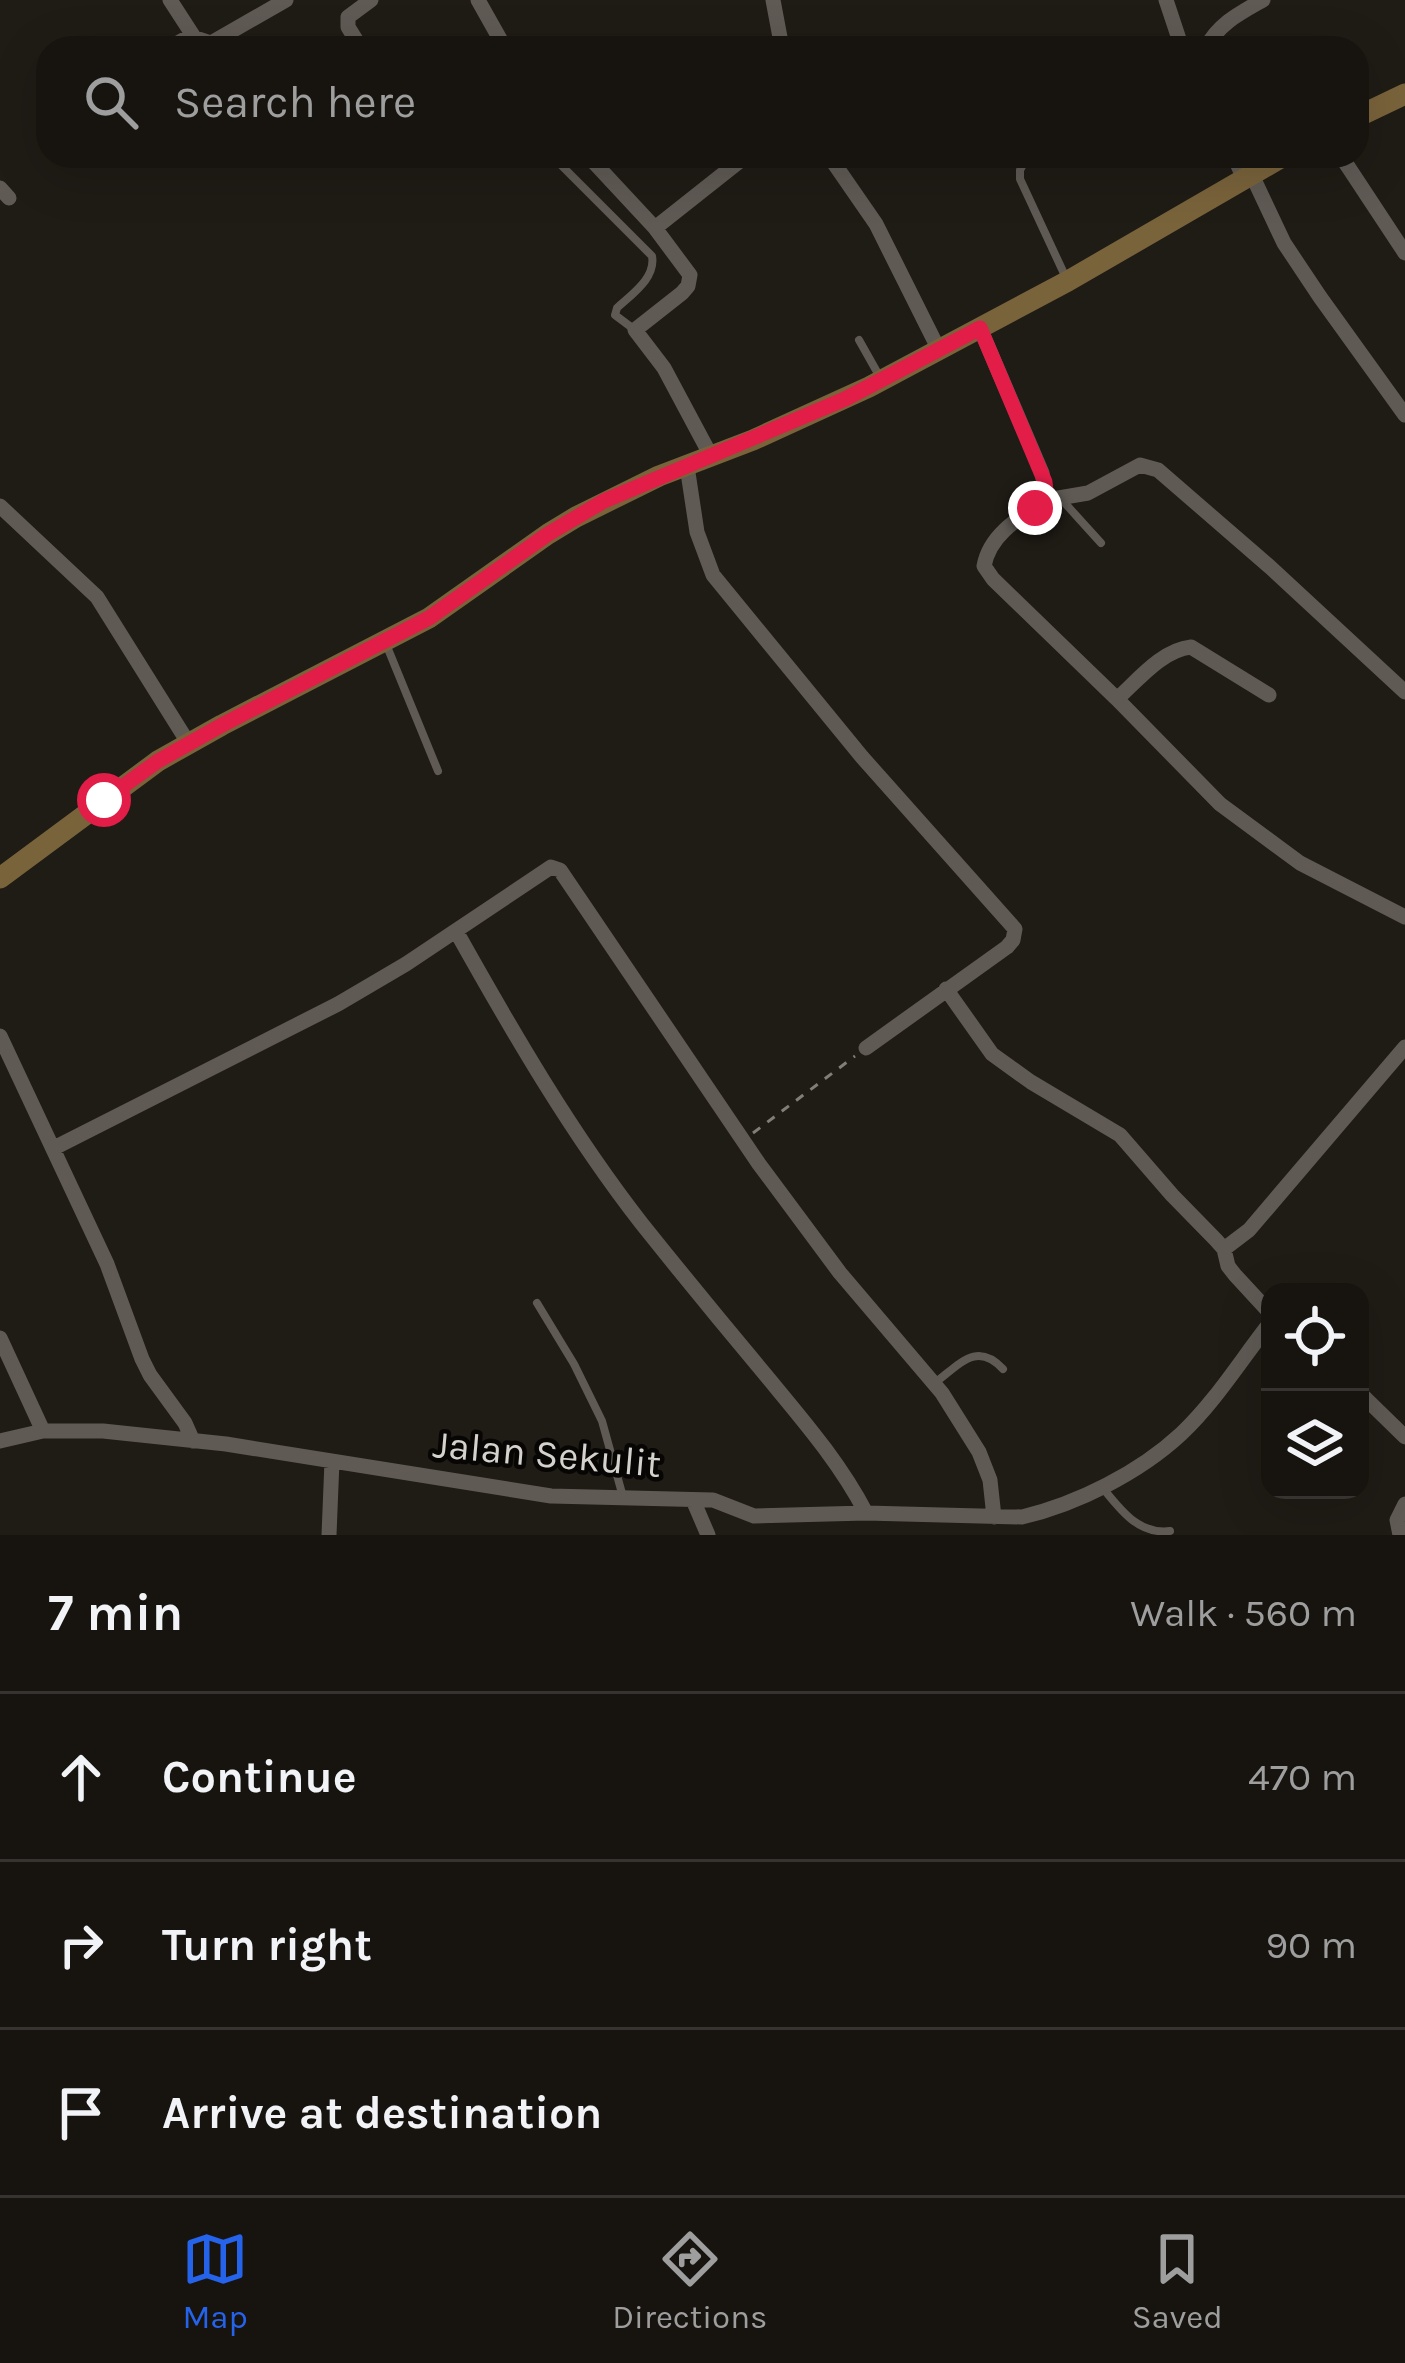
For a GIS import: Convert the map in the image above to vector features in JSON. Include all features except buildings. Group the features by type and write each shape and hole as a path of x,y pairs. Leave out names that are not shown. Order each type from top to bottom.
{"street":[{"path":"170,0 193,36"},
{"path":"223,36 286,0"},
{"path":"354,36 347,6 371,0"},
{"path":"478,0 498,36"},
{"path":"773,0 780,36"},
{"path":"1166,0 1178,36"},
{"path":"1213,36 1224,23 1263,0"},
{"path":"1369,111 1405,94"},
{"path":"599,168 685,265 690,281 682,292 635,330 664,368 711,456"},
{"path":"655,228 731,168"},
{"path":"837,168 876,224 939,350"},
{"path":"1349,168 1405,254"},
{"path":"0,878 129,782 189,744 446,608 576,517 881,381 1068,281 1242,169 1319,297 1405,415"},
{"path":"980,328 1054,499"},
{"path":"1405,692 1157,470 1140,465 1088,493 1054,499 998,535 985,557 984,566 1006,592 1220,804 1319,874 1405,916"},
{"path":"687,466 697,532 713,575 862,757 1015,928 1007,947 866,1048"},
{"path":"0,506 97,597 189,744"},
{"path":"1118,699 1169,655 1191,647 1269,695"},
{"path":"54,1148 338,1004 551,867 560,870 840,1273 934,1383 980,1452 990,1480 994,1516"},
{"path":"456,931 510,1028 620,1194 824,1445 866,1513"},
{"path":"946,989 992,1054 1120,1135 1224,1249 1235,1275 1261,1303"},
{"path":"0,1036 107,1264 142,1359 193,1441"},
{"path":"1224,1249 1249,1230 1405,1047"},
{"name":"Jalan Sekulit","path":"0,1441 43,1431 88,1430 332,1461 510,1491 725,1503 754,1516 1022,1516 1101,1486 1148,1460 1183,1432 1261,1334"},
{"path":"0,1338 43,1431"},
{"path":"1369,1403 1405,1437"},
{"path":"328,1535 332,1461"},
{"path":"693,1500 708,1535"},
{"path":"1400,1535 1397,1520 1405,1504"}],"lane":[{"path":"563,168 652,256 652,272 615,315 635,330"},
{"path":"1021,168 1020,179 1068,281"},
{"path":"860,340 881,381"},
{"path":"1054,499 1101,543"},
{"path":"386,642 438,771"},
{"path":"537,1304 602,1421 623,1498"},
{"path":"934,1383 971,1356 989,1357 1003,1369"},
{"path":"1101,1486 1128,1518 1150,1531 1170,1531"}],"path":[{"path":"744,1140 866,1048"}],"route":[{"path":"104,800 158,761 222,725 446,608 548,534 604,501 845,399 980,328 1045,482 1047,500 1035,508"}]}
